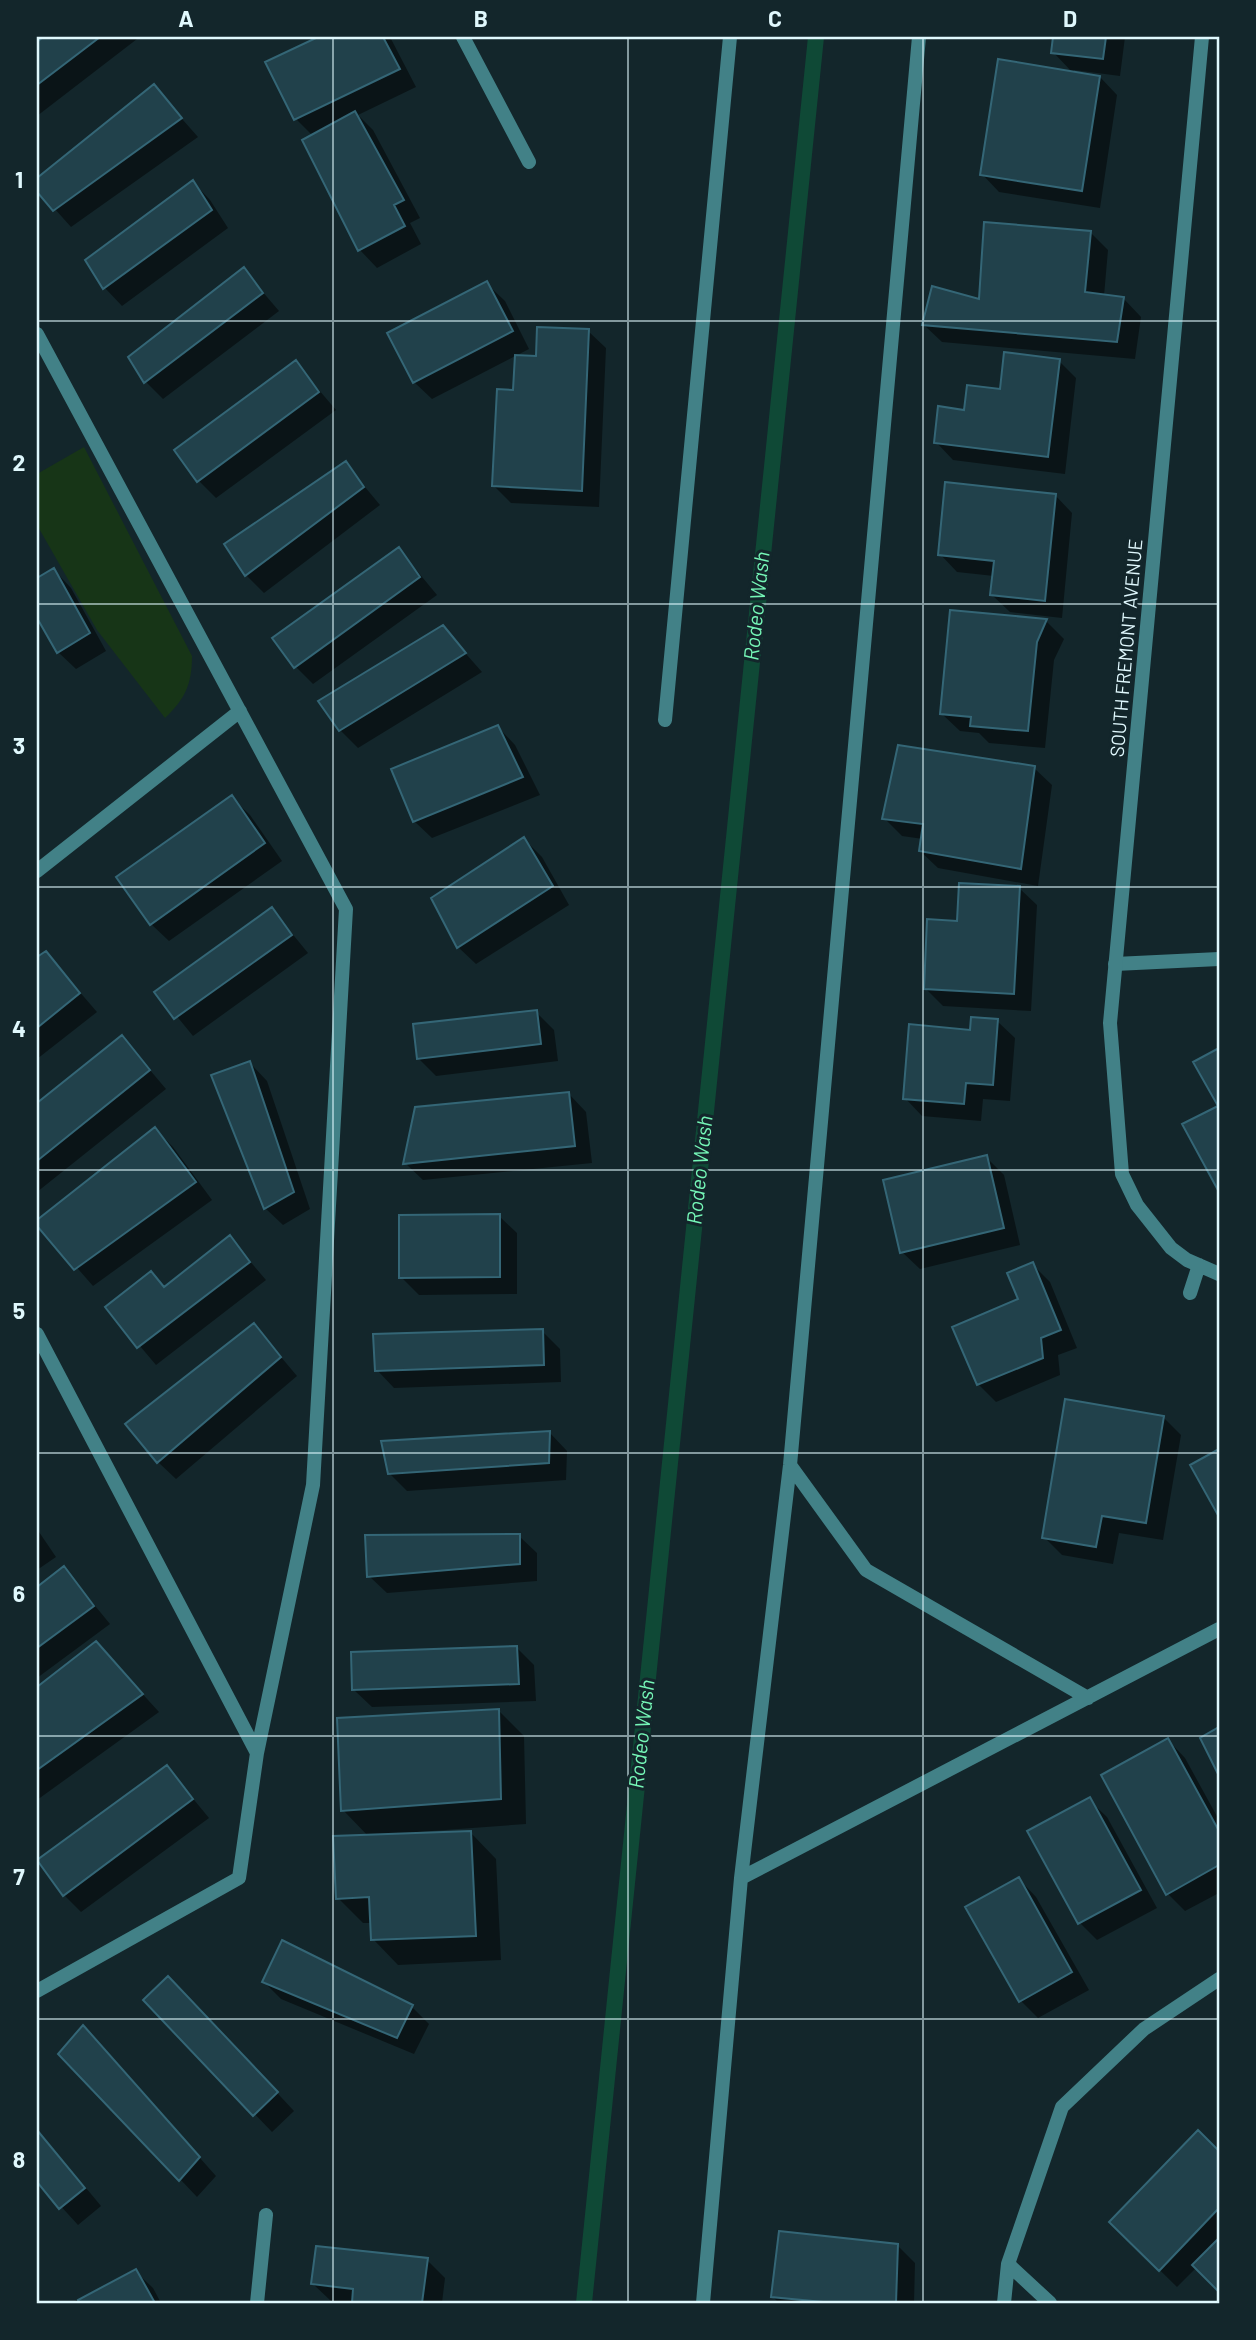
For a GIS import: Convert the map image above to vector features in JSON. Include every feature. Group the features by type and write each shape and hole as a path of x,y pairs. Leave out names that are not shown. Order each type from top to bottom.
{"street":[{"path":"463,37 529,162"},
{"path":"665,720 730,37"},
{"path":"703,2303 741,1878 790,1465 919,37"},
{"name":"SOUTH FREMONT AVENUE","path":"1199,1265 1171,1248 1137,1205 1122,1174 1110,1023 1202,37"},
{"path":"37,334 346,909 313,1485 257,1754 239,1878 37,1992"},
{"path":"37,871 240,711"},
{"path":"1115,964 1219,959"},
{"path":"1190,1293 1199,1265 1219,1274"},
{"path":"37,1334 257,1754"},
{"path":"790,1465 866,1570 1088,1698"},
{"path":"741,1878 1219,1629"},
{"path":"1004,2303 1008,2264 1062,2107 1144,2029 1219,1979"},
{"path":"257,2303 266,2215"},
{"path":"1008,2264 1050,2303"}],"green space":[{"path":"84,447 192,656 191,675 186,690 165,718 97,630 37,525 37,474"}],"building":[{"path":"43,37 100,37 37,85 37,42"},
{"path":"318,37 383,37 400,69 294,120 265,62"},
{"path":"1053,37 1106,37 1103,59 1051,53"},
{"path":"998,59 1100,76 1082,191 980,175"},
{"path":"154,84 182,118 53,211 37,192 37,178"},
{"path":"355,111 404,200 394,205 405,226 358,251 302,140"},
{"path":"193,180 212,210 103,289 85,260"},
{"path":"984,222 1091,231 1085,292 1124,297 1117,342 922,325 932,286 979,299"},
{"path":"244,267 263,293 144,383 128,357"},
{"path":"487,281 513,331 413,383 387,333"},
{"path":"537,327 589,329 582,491 492,486 497,389 513,390 515,355 536,356"},
{"path":"1004,352 1060,359 1048,457 934,443 938,406 964,410 967,385 1000,389"},
{"path":"296,360 319,392 197,482 174,450"},
{"path":"346,461 364,487 245,576 224,544"},
{"path":"945,482 1056,494 1045,601 990,595 994,561 938,555"},
{"path":"399,547 420,577 294,668 272,638"},
{"path":"54,568 90,633 57,653 37,618 37,578"},
{"path":"950,610 1047,619 1037,642 1028,731 970,726 971,717 940,714"},
{"path":"443,625 466,653 339,731 318,701"},
{"path":"498,725 523,777 413,822 391,769"},
{"path":"898,745 1035,766 1021,869 919,851 923,824 882,819"},
{"path":"232,795 265,843 150,925 116,877"},
{"path":"524,837 553,886 457,948 431,898"},
{"path":"959,883 1020,886 1014,994 924,989 927,919 957,921"},
{"path":"272,907 292,935 174,1019 154,992"},
{"path":"46,951 80,993 37,1028 37,957"},
{"path":"537,1010 541,1044 417,1059 413,1024"},
{"path":"971,1017 998,1019 993,1085 966,1083 964,1104 903,1099 909,1024 970,1030"},
{"path":"122,1035 150,1070 37,1161 37,1103"},
{"path":"1219,1048 1219,1192 1182,1124 1218,1106 1193,1062"},
{"path":"250,1061 294,1192 264,1209 211,1075"},
{"path":"569,1092 575,1146 403,1164 415,1107"},
{"path":"155,1127 196,1182 74,1270 37,1226 37,1220"},
{"path":"987,1155 1004,1228 900,1253 883,1180"},
{"path":"500,1214 500,1277 399,1278 399,1215"},
{"path":"230,1235 250,1262 137,1348 105,1307 151,1271 164,1287"},
{"path":"1033,1262 1061,1330 1041,1338 1043,1358 977,1385 952,1327 1018,1299 1007,1273"},
{"path":"254,1323 281,1357 157,1463 125,1424"},
{"path":"543,1329 544,1365 375,1371 373,1334"},
{"path":"1065,1399 1164,1416 1146,1523 1102,1516 1096,1547 1042,1538"},
{"path":"550,1431 549,1463 388,1474 381,1441"},
{"path":"1219,1449 1219,1517 1190,1465"},
{"path":"520,1534 520,1564 367,1577 365,1535"},
{"path":"64,1566 94,1606 37,1648 37,1587"},
{"path":"96,1641 143,1694 37,1770 37,1687"},
{"path":"517,1646 519,1684 352,1690 351,1652"},
{"path":"499,1709 501,1799 341,1811 337,1718"},
{"path":"1219,1727 1219,1776 1200,1738"},
{"path":"1168,1738 1219,1831 1219,1865 1166,1895 1101,1775"},
{"path":"167,1765 193,1799 63,1896 37,1860"},
{"path":"1090,1797 1141,1890 1078,1924 1027,1831"},
{"path":"471,1831 476,1936 371,1940 369,1897 336,1899 333,1836"},
{"path":"1019,1877 1072,1972 1019,2002 965,1907"},
{"path":"282,1940 413,2005 397,2038 262,1982"},
{"path":"168,1976 278,2092 253,2116 143,2000"},
{"path":"83,2025 200,2157 179,2181 58,2054"},
{"path":"37,2130 85,2188 59,2209 37,2182"},
{"path":"1198,2130 1219,2151 1219,2208 1159,2271 1109,2222"},
{"path":"779,2231 898,2244 896,2303 834,2303 771,2297"},
{"path":"1219,2238 1219,2292 1192,2265"},
{"path":"316,2246 428,2258 422,2303 352,2303 353,2289 311,2284"},
{"path":"136,2269 155,2303 79,2303 78,2300"}],"waterway":[{"name":"Rodeo Wash","path":"584,2303 816,37"}]}
